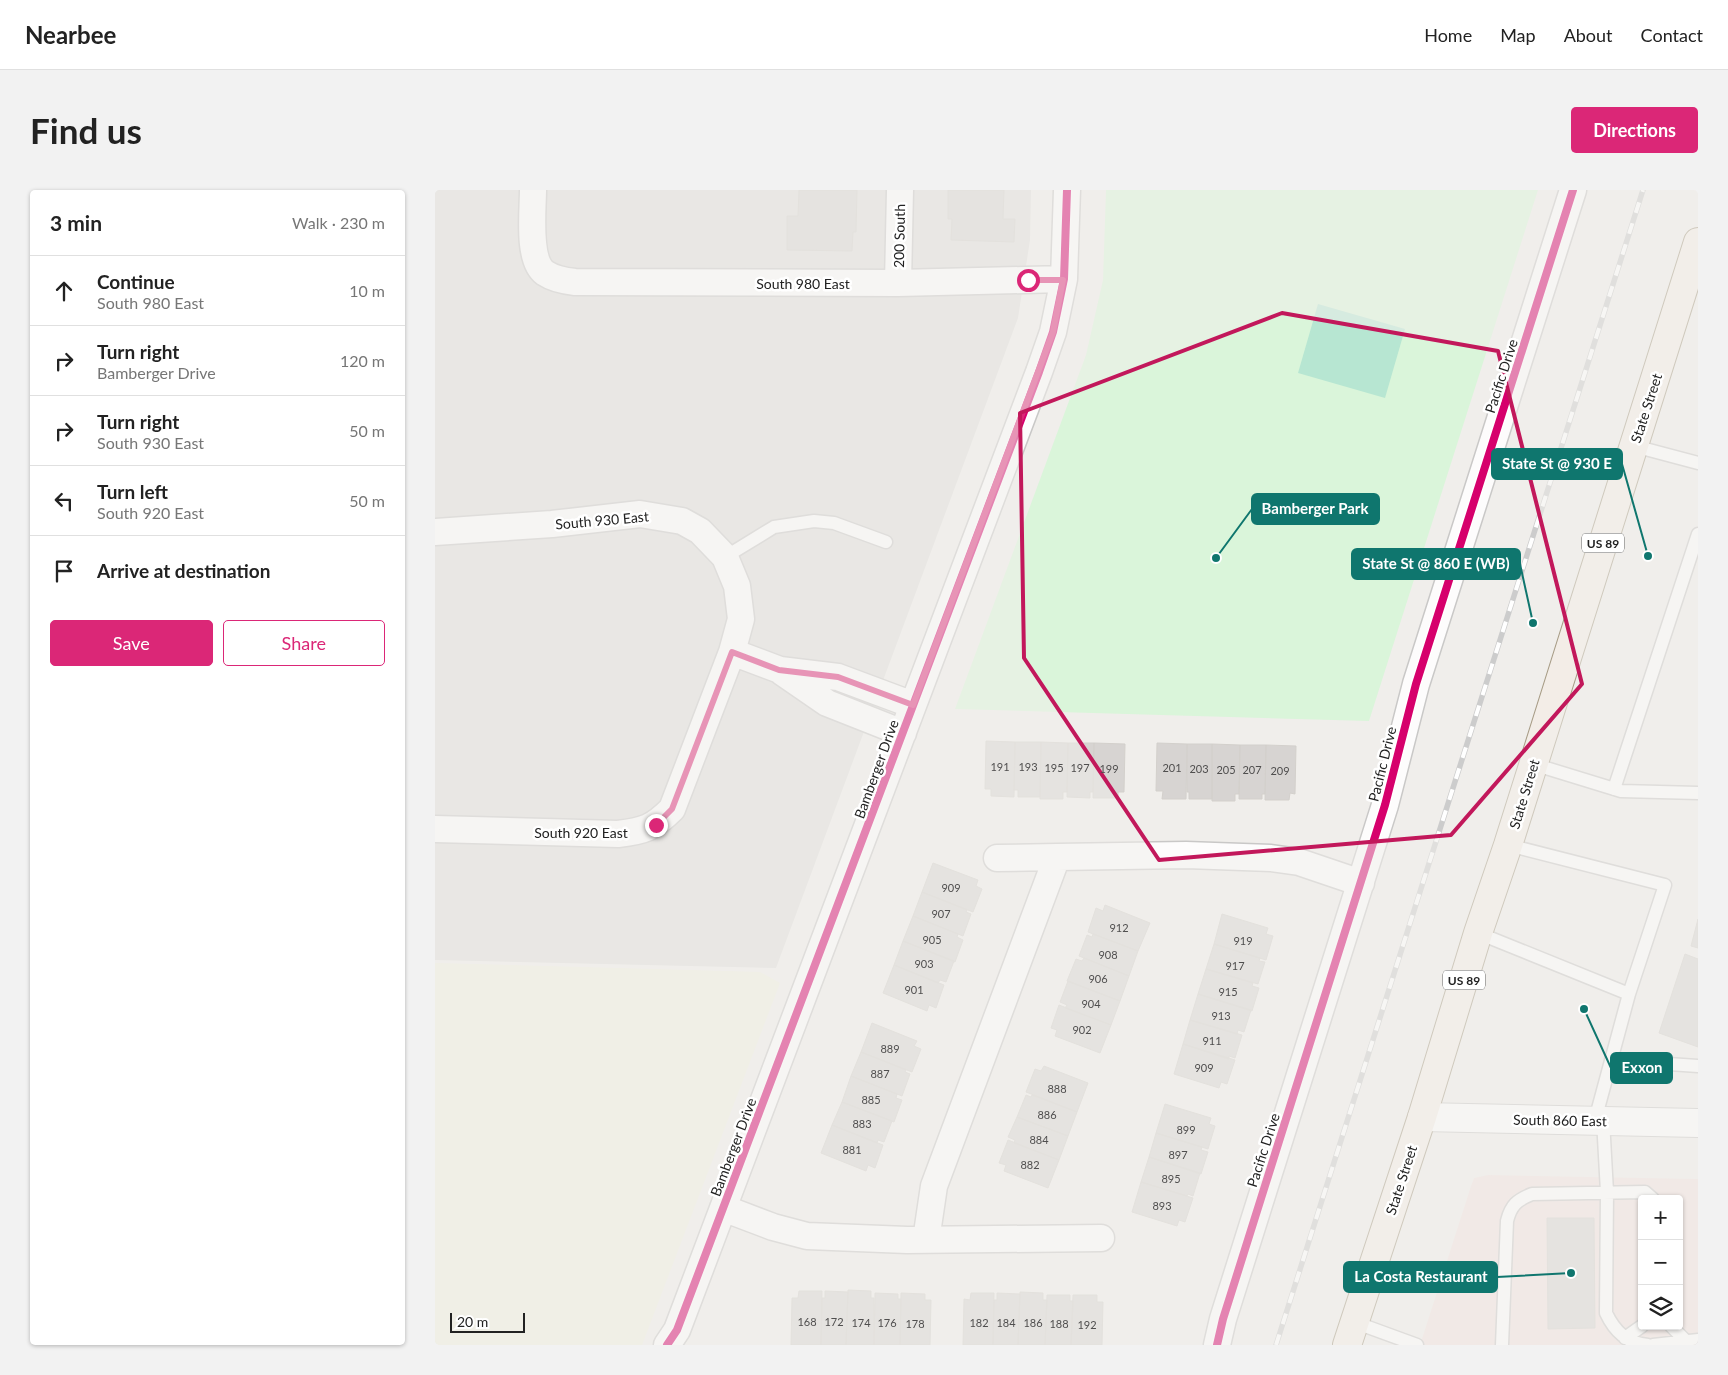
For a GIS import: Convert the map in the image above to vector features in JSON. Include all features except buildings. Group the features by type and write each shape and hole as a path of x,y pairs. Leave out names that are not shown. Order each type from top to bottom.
{"main road":[{"name":"State Street","path":"1351,1334 1423,1117 1478,933 1508,845 1698,242"}],"street":[{"name":"South 980 East","path":"533,190 533,249 537,265 545,273 560,280 575,282 898,283 1063,280"},
{"name":"200 South","path":"898,283 900,190"},
{"name":"Bamberger Drive","path":"667,1345 677,1330 1053,332 1063,280 1067,190"},
{"name":"Pacific Drive","path":"1217,1345 1223,1320 1385,805 1416,684 1573,190"},
{"name":"South 930 East","path":"435,532 553,524 639,514 682,521 700,531 725,557 737,586 741,619 732,652"},
{"path":"732,652 779,670 827,703 903,733"},
{"name":"South 920 East","path":"435,829 618,834 638,832 656,825 672,809 732,652"},
{"path":"779,670 838,677 913,705"},
{"path":"997,858 1186,855 1271,858 1299,862 1361,883"},
{"path":"926,1240 933,1186 1057,857"},
{"name":"South 860 East","path":"1423,1117 1698,1122"},
{"path":"723,1208 773,1227 807,1236 926,1240 1101,1238"}],"lane":[{"path":"1634,446 1698,463"},
{"path":"725,557 774,527 814,521 834,523 886,542"},
{"path":"1613,789 1698,534"},
{"path":"1533,764 1621,791 1698,793"},
{"path":"1508,845 1665,885 1629,994 1611,1060 1599,1120 1607,1192 1606,1314 1611,1324 1625,1338 1637,1344 1648,1345"},
{"path":"1478,933 1629,994"},
{"path":"1611,1060 1698,1066"},
{"path":"1502,1345 1507,1221 1510,1209 1517,1200 1532,1194 1645,1192 1648,1195"},
{"path":"1625,1338 1638,1329"},
{"path":"1677,1330 1692,1340"},
{"path":"1351,1334 1417,1345"},
{"path":"1653,1345 1692,1340"}],"highlighted area":[{"path":"1282,313 1498,351 1582,684 1451,835 1159,860 1024,658 1020,413"}],"shaded area":[{"path":"435,190 1031,190 1030,240 1018,318 776,968 435,960"},
{"path":"1488,1175 1698,1179 1698,1345 1420,1345 1474,1178"}],"green space":[{"path":"1106,190 1538,190 1369,721 955,709 1086,355 1103,280"},
{"path":"1318,304 1405,329 1385,398 1298,373"},
{"path":"435,963 760,972 780,983 642,1345 435,1345"}],"railway":[{"path":"1276,1345 1643,190"}],"cycle path":[{"path":"667,1345 677,1330 1053,332 1064,279 1067,190"},
{"path":"1217,1345 1223,1319 1385,805 1416,684 1573,190"}],"place":[{"name":"State St @ 930 E","path":"1648,556"},
{"name":"Bamberger Park","path":"1216,558"},
{"name":"State St @ 860 E (WB)","path":"1533,623"},
{"name":"Exxon","path":"1584,1009"},
{"name":"La Costa Restaurant","path":"1571,1273"}],"route":[{"path":"656,825 672,809 732,652 779,670 838,677 913,705 1053,332 1063,280 1028,280"}]}
